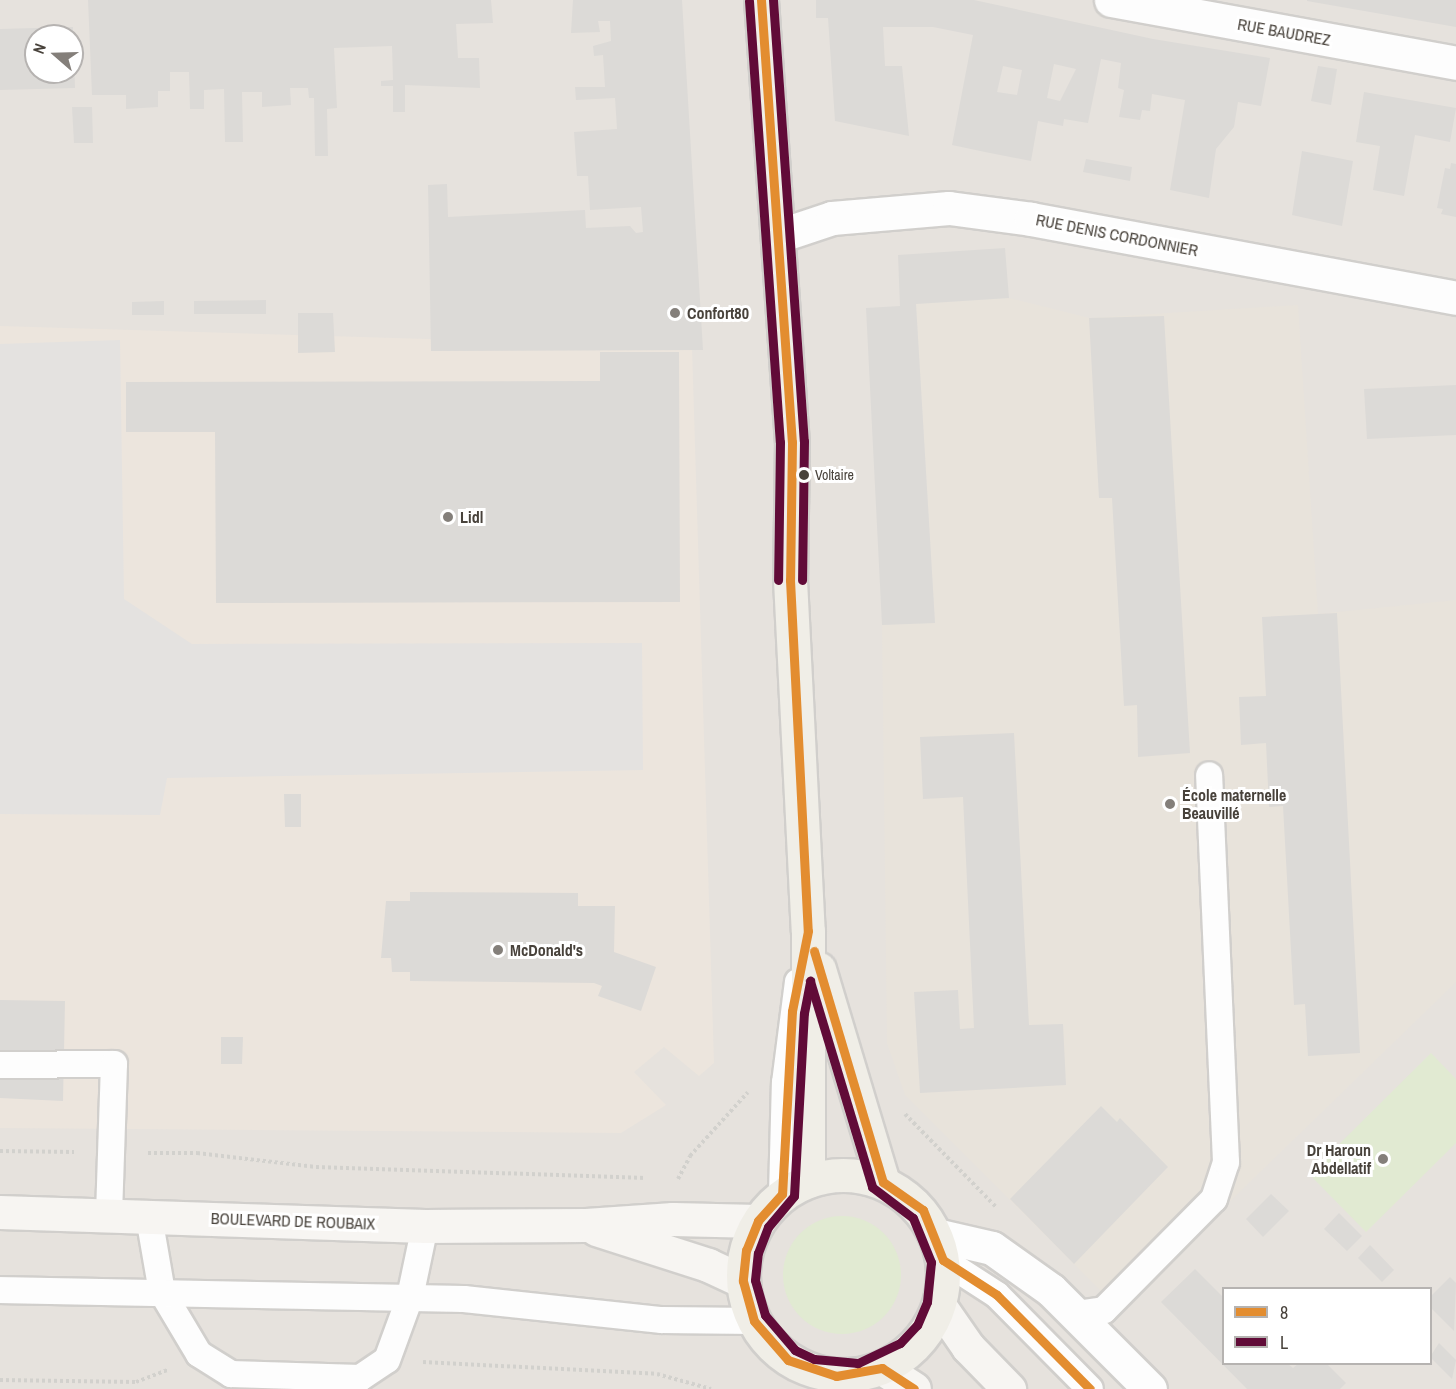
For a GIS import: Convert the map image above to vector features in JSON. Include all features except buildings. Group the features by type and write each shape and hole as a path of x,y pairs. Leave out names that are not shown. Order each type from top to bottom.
{"main road":[{"path":"761,0 792,442 790,580 808,931 795,1188"},
{"path":"808,931 883,1182"},
{"path":"833,1175 883,1182 923,1210 939,1248 939,1305 920,1339 882,1368 837,1382 788,1360 754,1321 743,1281 746,1250 758,1221 795,1188 833,1175"},
{"name":"BOULEVARD DE ROUBAIX","path":"0,1212 425,1226 586,1225 673,1219 758,1221"},
{"name":"BOULEVARD DE ROUBAIX","path":"586,1225 708,1265 743,1281"},
{"path":"939,1305 968,1347 1009,1389"},
{"path":"882,1368 914,1389"}],"street":[{"name":"RUE BAUDREZ","path":"1111,0 1456,63"},
{"name":"RUE DENIS CORDONNIER","path":"778,236 832,218 949,208 1031,219 1456,298"},
{"path":"939,1248 992,1248 1076,1314 1150,1389"}],"lane":[{"path":"1076,1314 1104,1310 1214,1199 1226,1162 1209,775"},
{"path":"0,1065 114,1064 109,1216"},
{"path":"149,1217 162,1292 199,1353 231,1374 360,1378 387,1360 410,1298 425,1226"},
{"path":"939,1248 997,1295 1090,1389"},
{"path":"0,1290 410,1298 708,1324 754,1321"}],"path":[{"path":"667,1179 677,1179 690,1156 754,1085"},
{"path":"0,1151 197,1153 316,1167 657,1178"},
{"path":"0,1380 136,1382 181,1366 199,1353"},
{"path":"657,1374 711,1389"},
{"path":"73,1389 74,1382"}],"shaded area":[{"path":"0,0 1456,0 1456,1389 0,1389"},
{"name":"École maternelle Beauvillé","path":"1009,298 1089,318 1298,305 1318,614 1456,600 1456,982 1119,1309 905,1095 887,1043 882,625 935,623 916,304"},
{"path":"0,326 692,347 714,1063 699,1076 664,1047 634,1072 666,1105 621,1133 0,1128"},
{"path":"120,340 124,599 192,644 642,643 643,770 167,778 160,815 0,814 0,344"}],"green space":[{"name":"Dr Haroun Abdellatif","path":"1431,1053 1456,1079 1456,1143 1366,1232 1309,1174"},
{"path":"842,1216 875,1226 891,1242 901,1275 891,1308 875,1324 842,1334 809,1324 793,1308 783,1275 793,1242 809,1226"}],"transit line":[{"name":"8","path":"761,0 792,442 790,580 808,931 792,1011 782,1194 758,1221 746,1250 743,1281 754,1321 788,1360 836,1376 882,1368 914,1389"},
{"name":"L","path":"773,0 804,441 802,580"},
{"name":"L","path":"749,1 780,442 778,580"},
{"name":"8","path":"814,951 883,1182 923,1210 943,1260 997,1295 1090,1389"},
{"name":"L","path":"810,981 872,1187 913,1218 931,1262 927,1302 917,1325 900,1343 858,1363 814,1359 795,1350 765,1315 755,1280 758,1253 768,1227 794,1196 804,1013 810,981"}],"place":[{"name":"Confort80","path":"675,313"},
{"name":"Voltaire","path":"804,475"},
{"name":"Lidl","path":"448,517"},
{"name":"École maternelle Beauvillé","path":"1170,804"},
{"name":"McDonald's","path":"498,950"},
{"name":"Dr Haroun Abdellatif","path":"1383,1159"}]}
